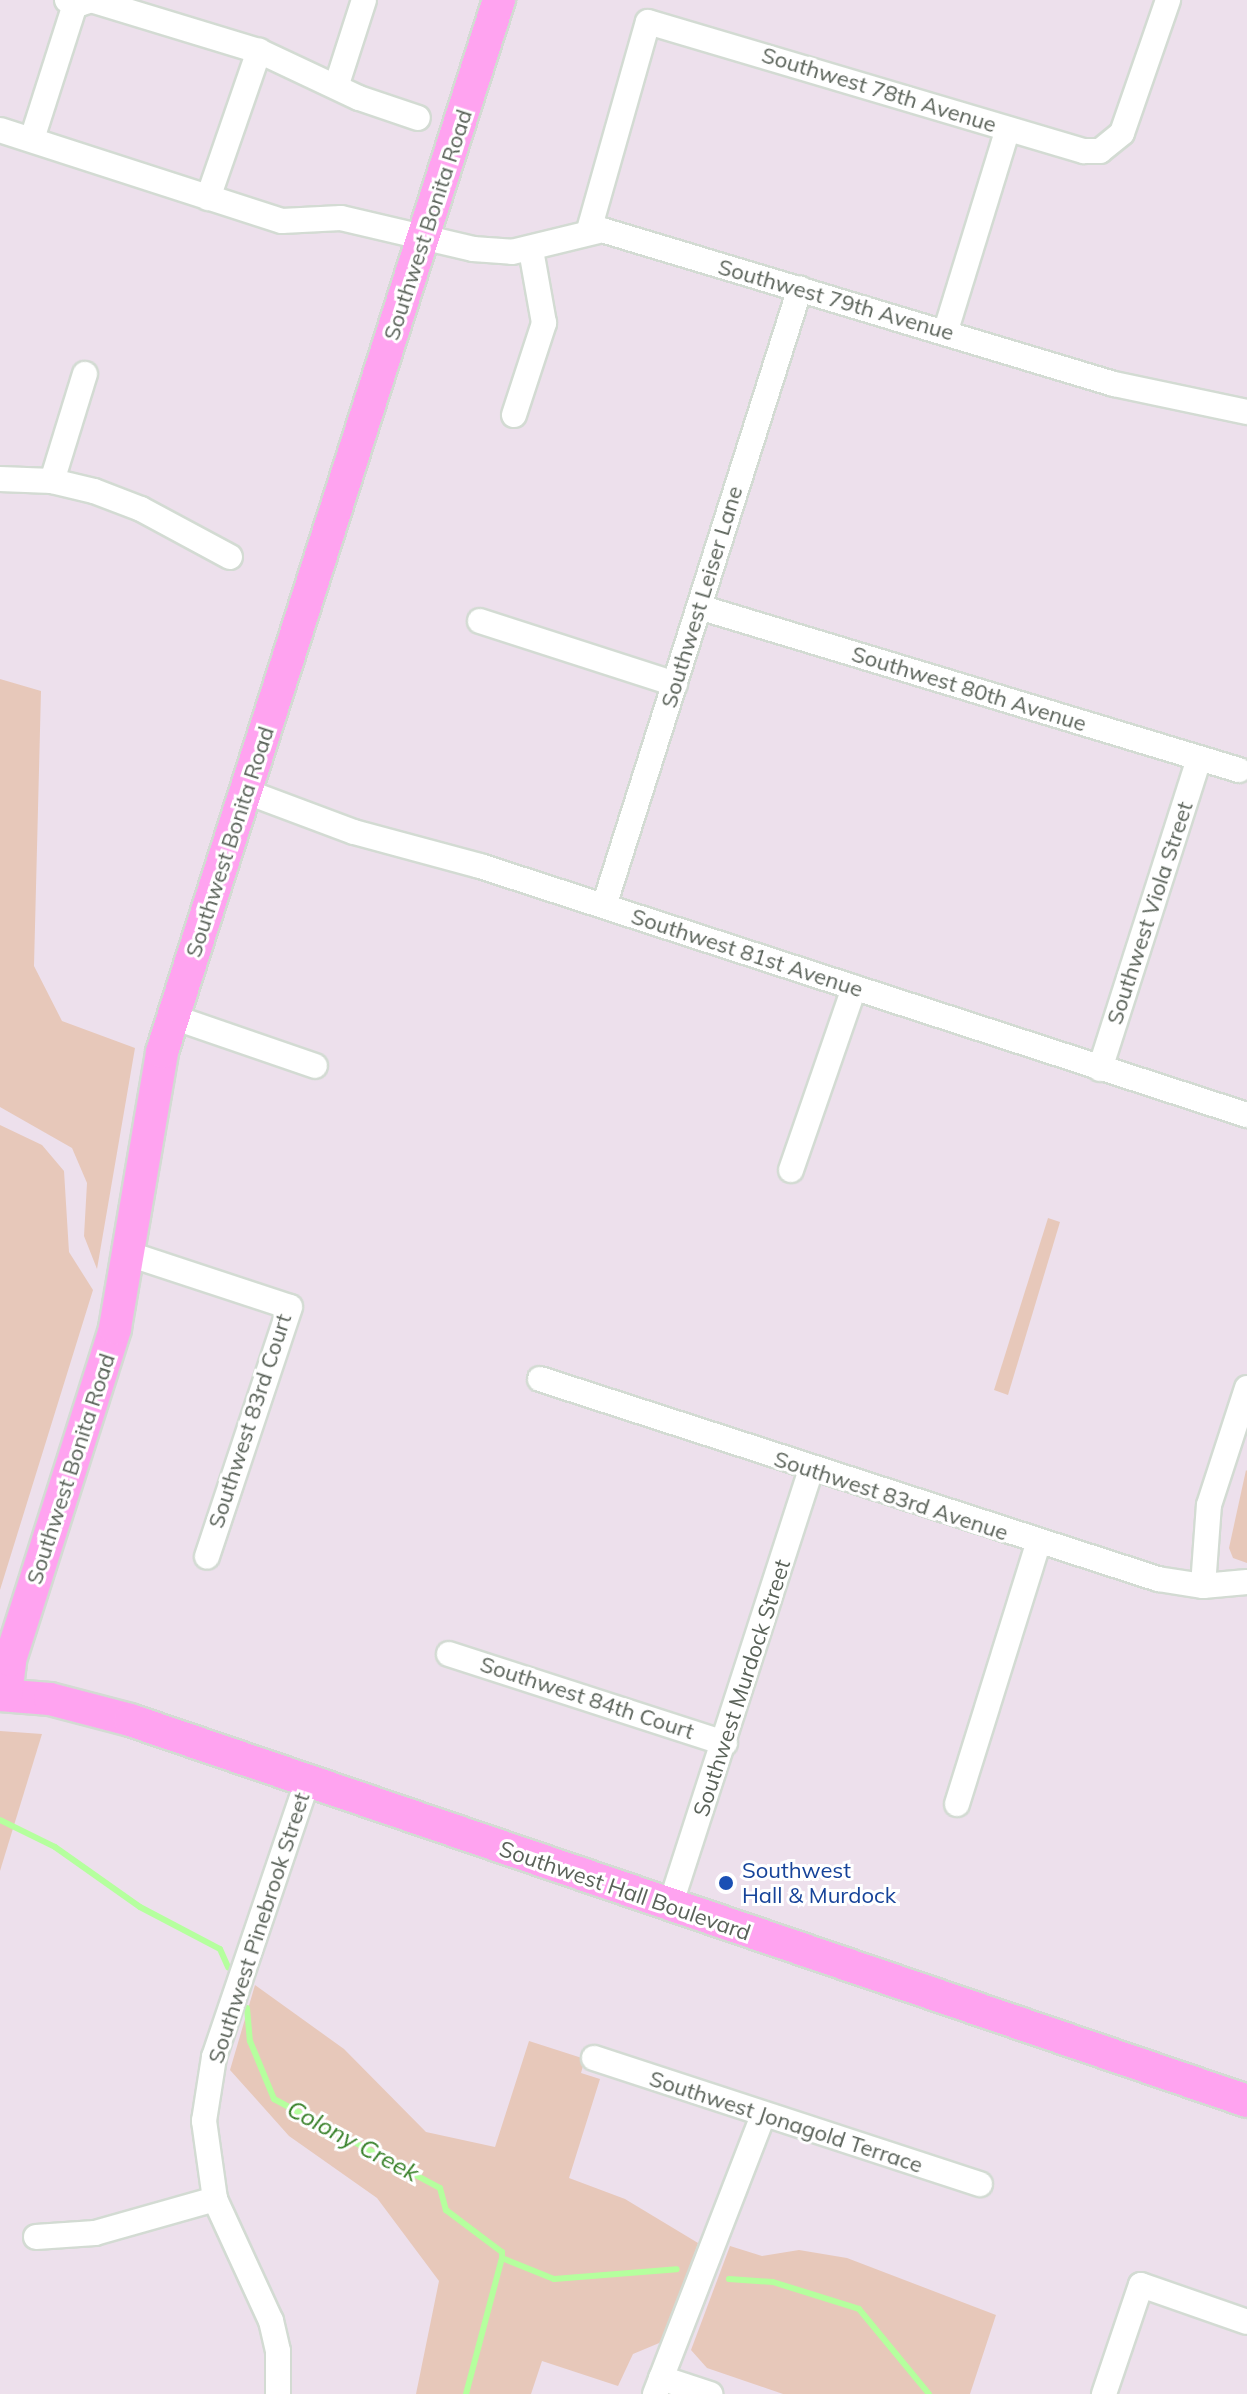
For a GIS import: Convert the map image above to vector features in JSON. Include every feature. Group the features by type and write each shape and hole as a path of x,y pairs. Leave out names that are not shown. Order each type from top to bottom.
{"main road":[{"name":"Southwest Bonita Road","path":"3,1695 10,1660 109,1350 129,1254 155,1086 173,1017 499,0"},
{"name":"Southwest Hall Boulevard","path":"3,1695 50,1699 130,1720 307,1783 1247,2101"}],"street":[{"path":"337,84 364,0"},
{"name":"Southwest 78th Avenue","path":"589,230 648,22 1084,151 1111,147 1133,108 1168,0"},
{"path":"32,139 78,1 259,51 337,84 359,98 418,118"},
{"path":"208,198 259,51"},
{"path":"946,330 1008,129"},
{"path":"0,130 282,221 341,218 473,249 531,250 589,230"},
{"name":"Southwest 79th Avenue","path":"589,230 946,330 1114,384 1247,412"},
{"path":"514,415 544,323 531,250"},
{"name":"Southwest Leiser Lane","path":"604,906 800,288"},
{"path":"52,481 85,374"},
{"path":"0,479 52,481 141,509 230,557"},
{"name":"Southwest 80th Avenue","path":"699,607 1239,770"},
{"path":"480,621 675,684"},
{"name":"Southwest Viola Street","path":"1100,1069 1199,758"},
{"name":"Southwest 81st Avenue","path":"247,792 354,832 604,906 1247,1115"},
{"path":"791,1170 854,988"},
{"path":"173,1017 315,1066"},
{"name":"Southwest 83rd Court","path":"129,1254 290,1307 207,1557"},
{"name":"Southwest 83rd Avenue","path":"540,1379 1038,1544 1158,1579 1203,1586 1247,1582"},
{"path":"1203,1586 1209,1505 1247,1388"},
{"name":"Southwest Murdock Street","path":"670,1906 811,1470"},
{"path":"957,1804 1038,1544"},
{"name":"Southwest 84th Court","path":"449,1654 725,1743"},
{"name":"Southwest Pinebrook Street","path":"278,2394 278,2351 271,2321 215,2199 204,2121 214,2057 307,1783"},
{"name":"Southwest Jonagold Terrace","path":"594,2058 763,2116 980,2184"},
{"path":"710,2394 658,2386 763,2116"},
{"path":"36,2237 95,2233 215,2199"},
{"path":"1104,2394 1141,2285 1247,2322"}],"shaded area":[{"path":"0,679 41,691 34,966 62,1021 135,1048 97,1269 84,1236 87,1183 72,1148 0,1107"},
{"path":"0,1125 42,1145 64,1171 69,1252 93,1290 0,1590"},
{"path":"1048,1218 1060,1222 1008,1395 994,1390"},
{"path":"1246,1470 1247,1563 1233,1558 1229,1548"},
{"path":"0,1731 42,1734 0,1871"},
{"path":"255,1985 344,2049 426,2132 495,2147 529,2041 585,2059 581,2073 600,2079 569,2178 625,2199 698,2243 664,2341 633,2354 618,2386 542,2361 531,2394 416,2394 439,2281 377,2198 289,2136 230,2070"},
{"path":"730,2246 762,2256 799,2250 847,2258 996,2315 970,2394 783,2394 707,2368 691,2350"}],"waterway":[{"name":"Colony Creek","path":"0,1820 55,1847 140,1907 220,1949 228,1967"},
{"name":"Colony Creek","path":"247,2008 250,2041 274,2099 440,2188 446,2210 502,2252 502,2258 554,2279 677,2269"},
{"path":"466,2394 502,2258"},
{"name":"Colony Creek","path":"729,2279 773,2282 859,2309 929,2394"}],"place":[{"name":"Southwest Hall & Murdock","path":"726,1883"}]}
